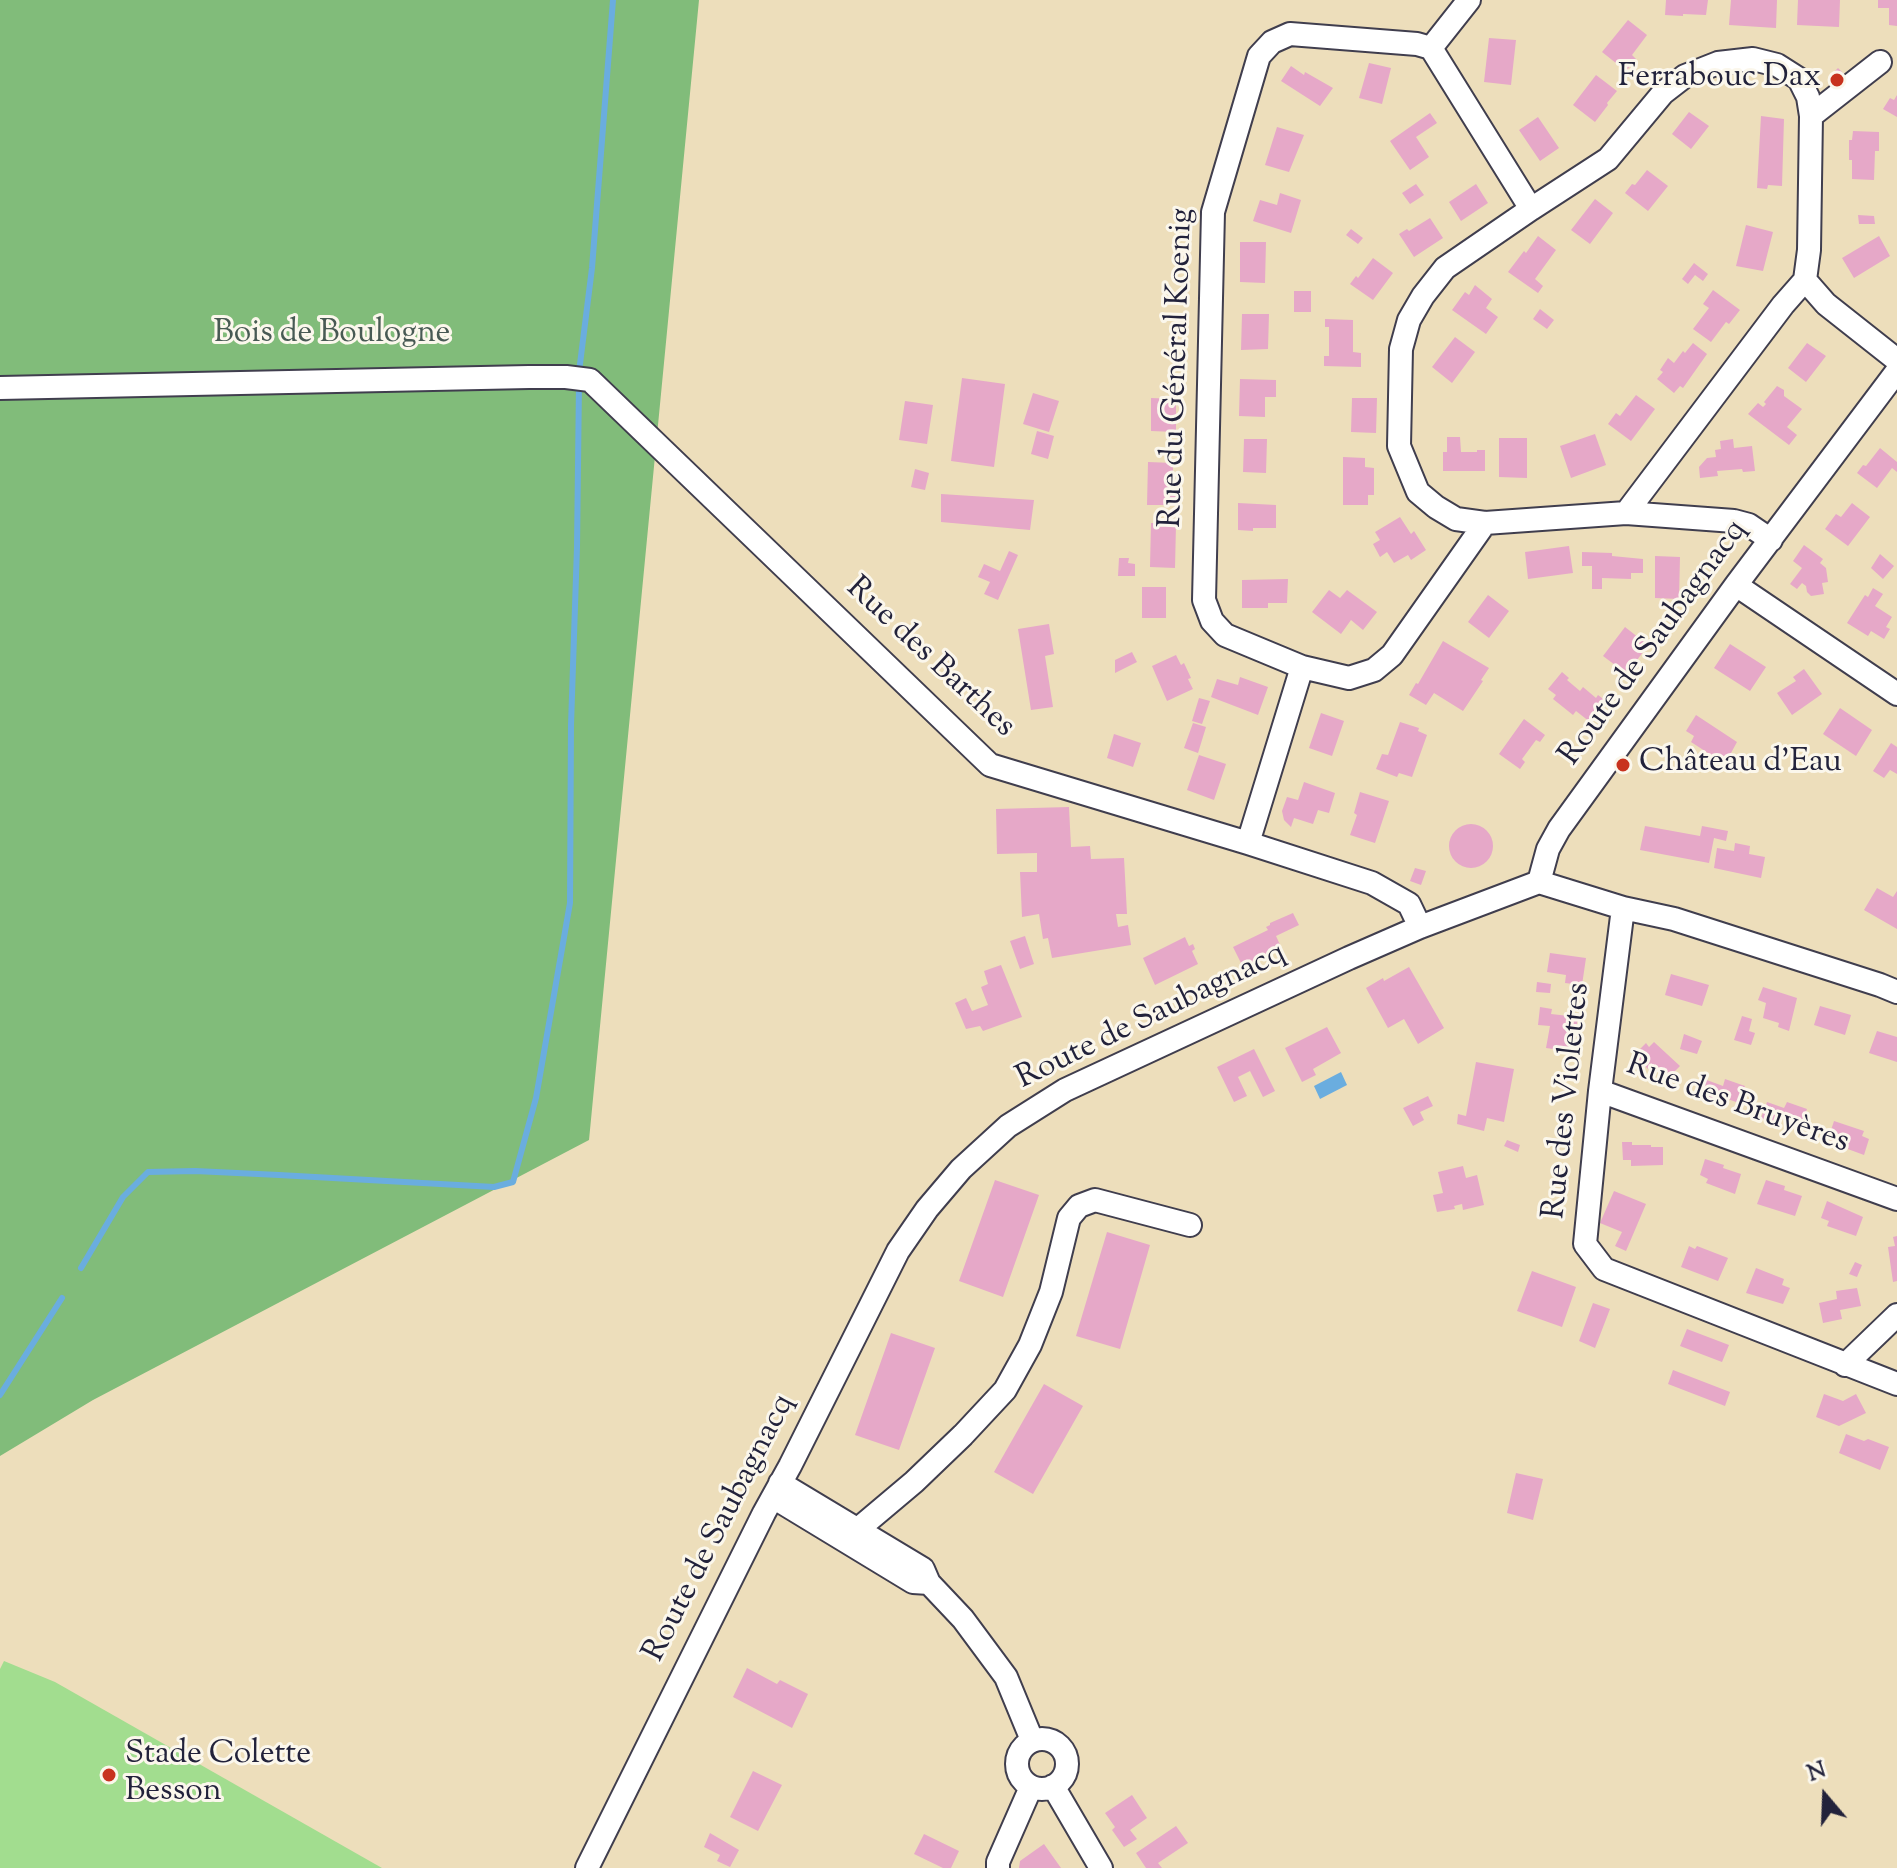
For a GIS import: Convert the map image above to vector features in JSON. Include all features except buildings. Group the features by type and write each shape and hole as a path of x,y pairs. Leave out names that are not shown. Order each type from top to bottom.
{"street":[{"path":"1469,0 1431,48 1531,209"},
{"name":"Rue du Général Koenig","path":"1431,48 1417,44 1290,34 1272,42 1259,56 1213,212 1204,600 1212,621 1225,635 1302,667 1349,678 1374,670 1392,655 1485,523"},
{"path":"1626,513 1805,280 1809,250 1811,116 1808,97 1799,79 1777,65 1753,59 1718,63 1685,76 1663,93 1608,159 1445,268 1409,320 1401,349 1399,446 1418,492 1456,519 1485,523 1626,513 1734,521 1749,525 1771,540"},
{"path":"1811,116 1880,62"},
{"path":"1805,280 1826,304 1897,360"},
{"name":"Route de Saubagnacq","path":"587,1868 898,1251 927,1209 961,1169 1008,1126 1065,1090 1420,927 1539,882 1548,849 1559,829 1736,585 1897,371"},
{"name":"Rue des Barthes","path":"0,388 566,377 590,380 990,765 1372,883 1409,904 1420,927"},
{"path":"1736,585 1897,694"},
{"path":"1248,843 1302,667"},
{"path":"1539,882 1623,908 1674,919 1897,992"},
{"name":"Rue des Violettes","path":"1623,908 1585,1244 1604,1269 1897,1384"},
{"name":"Rue des Bruyères","path":"1600,1091 1897,1199"},
{"path":"857,1530 914,1482 1005,1390 1030,1345 1051,1292 1069,1218 1079,1206 1095,1200 1190,1225"},
{"path":"1845,1365 1897,1315"},
{"path":"777,1490 857,1530 923,1569 929,1583 963,1619 1006,1677 1032,1740"},
{"path":"777,1490 913,1582 929,1583"},
{"path":"1041,1738 1049,1739 1063,1749 1067,1766 1060,1781 1042,1786 1024,1782 1017,1767 1017,1759 1025,1744 1041,1738"},
{"path":"998,1868 998,1862 1042,1786"},
{"path":"1042,1786 1101,1868"}],"green space":[{"name":"Bois de Boulogne","path":"0,0 699,0 589,1140 93,1400 0,1456"},
{"name":"Stade Colette Besson","path":"4,1661 55,1682 382,1868 0,1868 0,1669"}],"water":[{"path":"1341,1072 1347,1085 1320,1099 1314,1086"}],"waterway":[{"path":"579,372 592,268 613,0"},
{"path":"81,1268 123,1197 148,1172 195,1171 494,1187 513,1182 536,1098 570,903 579,384"},
{"path":"0,1395 62,1298"}],"place":[{"name":"Ferrabouc Dax","path":"1837,80"},
{"name":"Château d'Eau","path":"1623,765"},
{"name":"Stade Colette Besson","path":"109,1775"}]}
